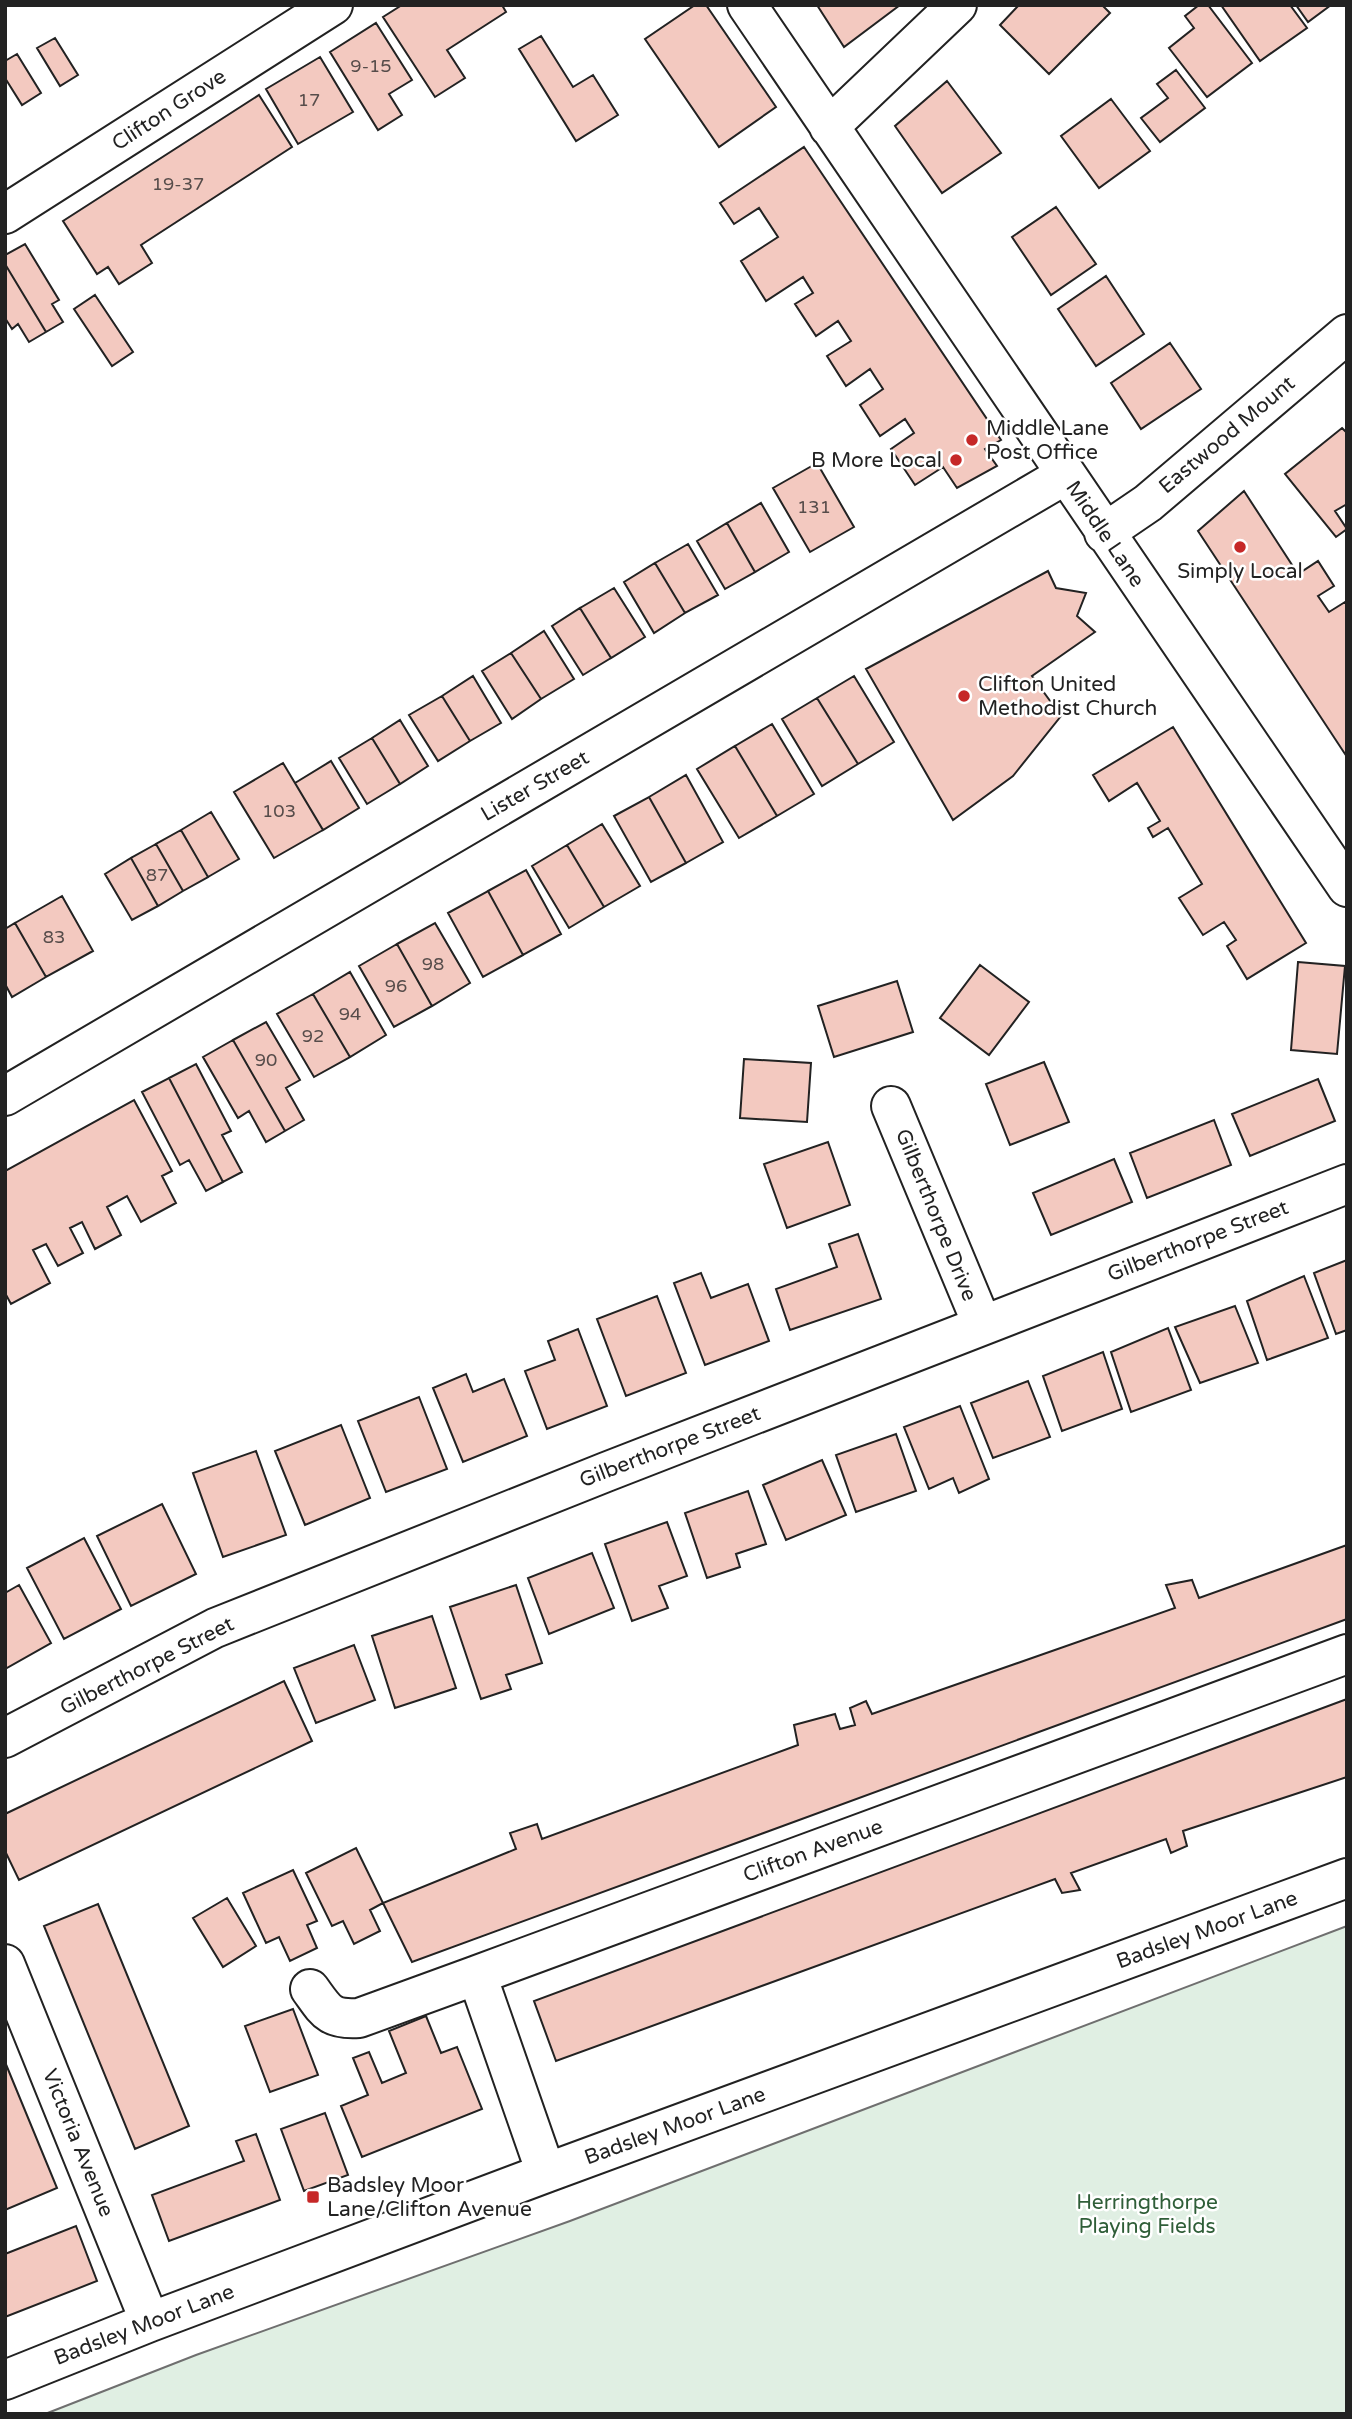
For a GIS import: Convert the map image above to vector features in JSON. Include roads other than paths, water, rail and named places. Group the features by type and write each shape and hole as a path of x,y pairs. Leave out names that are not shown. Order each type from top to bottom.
{"street":[{"name":"Clifton Grove","path":"5,215 333,5"},
{"name":"Middle Lane","path":"747,5 1347,887"},
{"path":"829,127 957,5"},
{"name":"Eastwood Mount","path":"1104,533 1148,503 1347,334"},
{"name":"Lister Street","path":"5,1096 1065,475"},
{"name":"Gilberthorpe Drive","path":"891,1106 982,1324"},
{"name":"Gilberthorpe Street","path":"5,1738 215,1629 982,1324 1347,1184"},
{"name":"Clifton Avenue","path":"310,1989 329,2015 345,2019 359,2018 1347,1654"},
{"name":"Badsley Moor Lane","path":"5,2380 150,2322 546,2173 1347,1878"},
{"name":"Victoria Avenue","path":"5,1964 150,2322"},
{"path":"477,1975 546,2173"}],"place":[{"name":"Middle Lane Post Office","path":"972,440"},
{"name":"B More Local","path":"956,460"},
{"name":"Simply Local","path":"1240,547"},
{"name":"Clifton United Methodist Church","path":"964,696"},
{"name":"Badsley Moor Lane/Clifton Avenue","path":"313,2197"}],"park label":[{"name":"Herringthorpe Playing Fields","path":"1147,2214"}]}
